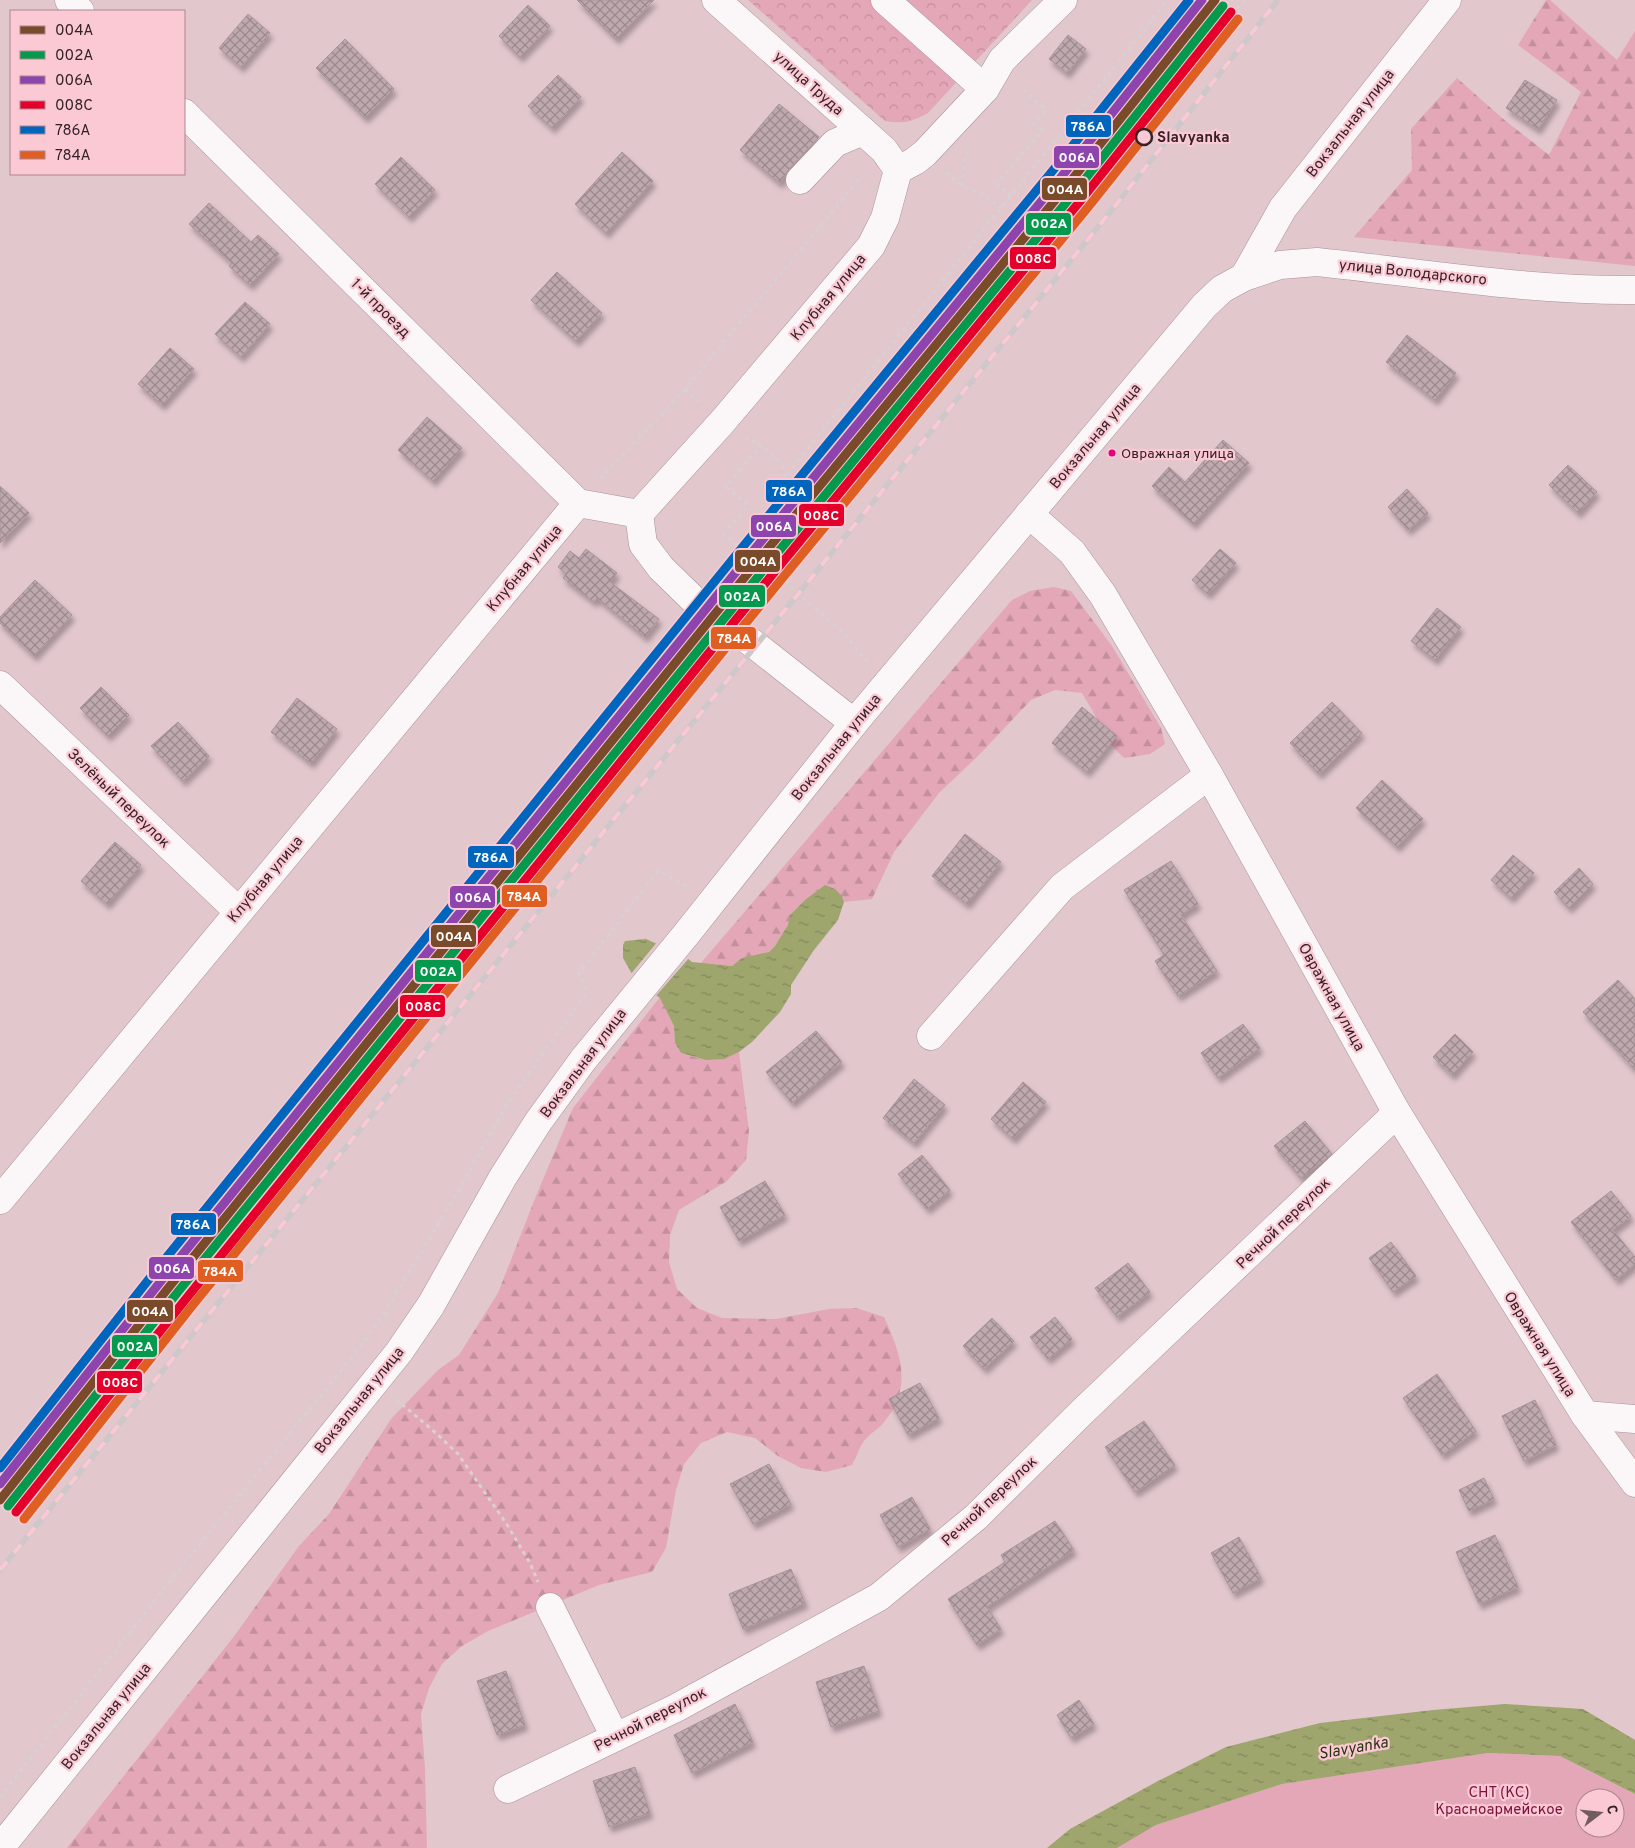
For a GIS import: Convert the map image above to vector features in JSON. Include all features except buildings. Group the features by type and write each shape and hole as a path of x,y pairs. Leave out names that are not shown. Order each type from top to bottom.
{"street":[{"path":"69,0 79,10"},
{"name":"улица Труда","path":"716,0 884,150 898,170"},
{"path":"885,0 985,89"},
{"path":"898,170 925,153 985,89 1002,60 1063,0"},
{"name":"Вокзальная улица","path":"1244,277 1283,208 1447,0"},
{"name":"1-й проезд","path":"185,114 578,503"},
{"path":"800,180 835,143 863,131"},
{"name":"Клубная улица","path":"639,514 722,422 871,246 885,218 898,170"},
{"name":"улица Володарского","path":"1204,306 1222,289 1244,277 1280,265 1318,262 1543,287 1596,291 1635,290"},
{"name":"Вокзальная улица","path":"0,1848 399,1352 431,1305 503,1177 538,1122 583,1060 688,932 854,723 1204,306"},
{"path":"578,503 639,514 643,544 661,568 700,606 755,645 854,723"},
{"name":"Клубная улица","path":"0,1200 578,503"},
{"name":"Овражная улица","path":"1029,514 1072,552 1103,595 1209,774 1397,1113 1585,1415 1635,1483"},
{"name":"Зелёный переулок","path":"0,685 238,911"},
{"path":"931,1036 1062,888 1209,774"},
{"name":"Речной переулок","path":"508,1789 676,1708 879,1597 976,1517 1083,1412 1397,1113"},
{"path":"1585,1415 1635,1419"},
{"path":"550,1608 615,1737"}],"path":[{"path":"873,654 867,662 840,629 797,593 782,577 757,562 724,534 748,505 726,487 760,445 782,464 785,477 1168,0"},
{"path":"782,577 1244,0"},
{"path":"1011,196 996,184 1042,130 1034,124 1046,110 1014,82"},
{"path":"578,503 685,389 862,177"},
{"path":"984,195 1001,208"},
{"path":"685,389 692,396"},
{"path":"0,1797 70,1706 349,1361 380,1320 456,1195 508,1103 587,992 579,973 658,871 695,890"},
{"path":"396,1398 458,1454 481,1486 530,1563 550,1608"}],"green space":[{"path":"748,0 1032,0 928,113 912,120 897,122 885,121"},
{"path":"1546,0 1550,0 1617,60 1635,31 1635,266 1354,237 1412,170 1411,129 1457,78 1502,118 1549,155 1581,92 1518,45"},
{"path":"1054,587 1071,591 1112,646 1161,728 1165,744 1150,754 1124,758 1106,740 1095,715 1082,693 1055,690 1031,700 977,757 939,793 894,852 872,899 844,902 842,896 817,891 791,914 784,933 769,952 732,966 700,964 1012,600 1030,591"},
{"path":"660,997 674,1026 675,1043 681,1053 697,1058 717,1059 739,1052 749,1131 746,1160 727,1181 679,1210 670,1235 669,1262 677,1289 697,1308 722,1318 776,1319 829,1309 856,1308 884,1317 899,1357 901,1383 899,1396 884,1422 864,1441 852,1465 826,1472 801,1468 778,1456 755,1438 727,1432 701,1443 684,1464 676,1490 666,1548 652,1572 599,1585 488,1631 462,1646 442,1664 429,1688 421,1714 425,1769 427,1848 67,1848 235,1635 299,1546 329,1514 391,1419 438,1370 459,1355 498,1293 573,1108"},
{"name":"СНТ (КС) Красноармейское","path":"1488,1753 1560,1756 1623,1788 1575,1788 1575,1838 1625,1838 1625,1789 1635,1794 1635,1848 1117,1848 1156,1825 1282,1784"}],"water":[{"path":"825,885 835,889 842,896 844,902 838,920 814,950 791,985 791,994 780,1012 752,1042 739,1052 724,1059 706,1060 681,1053 675,1043 674,1026 660,998 636,981 623,958 623,945 625,941 646,939 686,957 692,962 732,966 742,958 769,952 788,925 790,915 806,899"},
{"path":"1505,1704 1583,1709 1635,1740 1635,1794 1560,1756 1488,1753 1282,1784 1156,1825 1117,1848 1047,1848 1070,1829 1158,1781 1226,1747 1320,1723"}],"pier":[{"path":"658,941 690,957 655,997 635,983 630,975"}],"railway":[{"path":"0,1570 1103,221 1278,0"}],"transit line":[{"name":"786А","path":"0,1468 153,1274 741,549 1050,174 1189,0"},
{"name":"006А","path":"0,1484 161,1281 749,556 1058,181 1202,0"},
{"name":"004А","path":"0,1500 169,1287 757,562 1066,187 1215,0"},
{"name":"002А","path":"8,1506 177,1293 765,568 1074,193 1223,6"},
{"name":"008С","path":"16,1512 185,1300 772,575 1081,200 1231,12"},
{"name":"784А","path":"24,1519 192,1306 780,581 1089,206 1238,19"}],"place":[{"name":"Slavyanka","path":"1144,137"},
{"name":"Овражная улица","path":"1112,453"}]}
